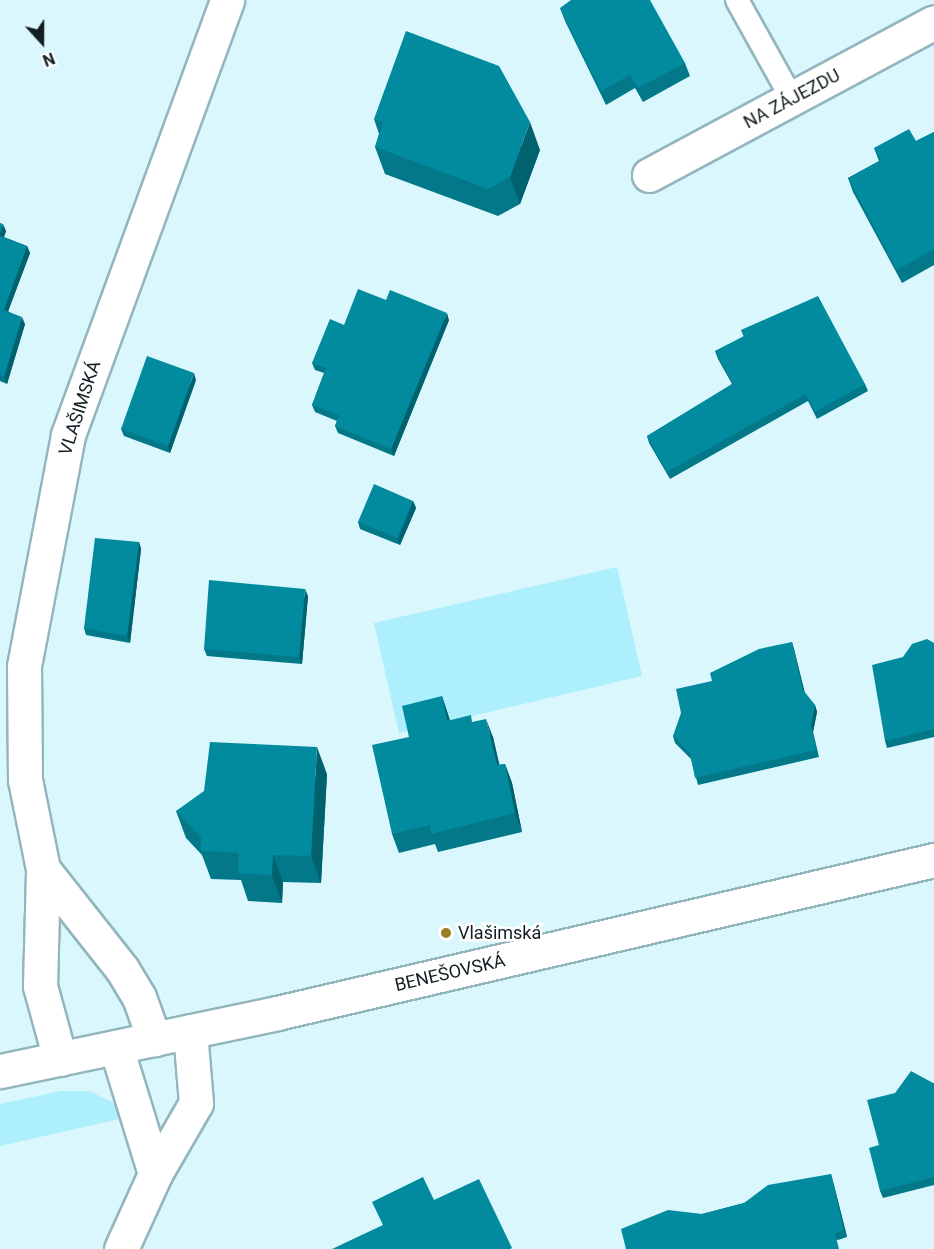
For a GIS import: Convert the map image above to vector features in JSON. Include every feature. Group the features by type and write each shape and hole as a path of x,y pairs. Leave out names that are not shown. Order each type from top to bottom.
{"street":[{"name":"VLAŠIMSKÁ","path":"60,1059 40,986 43,869 26,780 24,666 68,435 227,0"},
{"name":"NA ZÁJEZDU","path":"649,175 934,22"},
{"name":"BENEŠOVSKÁ","path":"0,1071 190,1031 934,860"},
{"name":"VLAŠIMSKÁ","path":"43,869 122,969 140,997 154,1039"},
{"path":"121,1249 155,1174 196,1102 190,1031"},
{"path":"116,1047 155,1174"}],"lane":[{"path":"737,0 792,99"}],"shaded area":[{"path":"617,567 642,676 399,733 374,623"},
{"path":"61,1091 89,1091 112,1102 124,1118 0,1146 0,1104"}],"building":[{"path":"571,0 650,0 685,63 638,88 630,75 601,91 560,8"},
{"path":"406,31 499,66 530,122 510,177 488,189 375,147 383,122 374,119"},
{"path":"909,129 916,141 934,132 934,249 897,270 848,178 881,160 874,148"},
{"path":"0,236 27,246 4,310 22,317 4,377 0,375"},
{"path":"358,289 386,300 390,290 447,313 391,449 335,426 339,415 312,405 326,368 312,363 330,319 344,325"},
{"path":"818,296 865,384 815,412 806,394 667,472 647,436 733,384 715,351 744,336 741,330"},
{"path":"147,356 194,373 168,446 121,429"},
{"path":"374,484 413,501 398,538 358,522"},
{"path":"95,538 139,542 127,636 84,628"},
{"path":"209,580 305,589 299,657 204,649"},
{"path":"927,639 934,643 934,729 885,741 872,665 903,657 912,644"},
{"path":"792,642 803,690 815,705 811,725 816,750 695,778 690,753 673,736 681,713 676,689 712,681 710,673 759,649"},
{"path":"442,696 447,721 471,715 472,722 486,719 497,765 505,764 515,813 431,834 430,825 392,834 372,745 409,737 402,706"},
{"path":"210,742 317,747 311,856 273,855 272,875 238,873 239,853 201,851 201,837 176,811 204,791"},
{"path":"911,1071 934,1083 934,1177 880,1191 869,1148 879,1145 867,1100 895,1093"},
{"path":"831,1174 844,1230 835,1233 839,1249 626,1249 621,1229 668,1210 702,1214 744,1203 768,1185"},
{"path":"423,1177 434,1200 479,1179 512,1248 332,1249 383,1225 372,1202"}],"place":[{"name":"Vlašimská","path":"446,933"}]}
